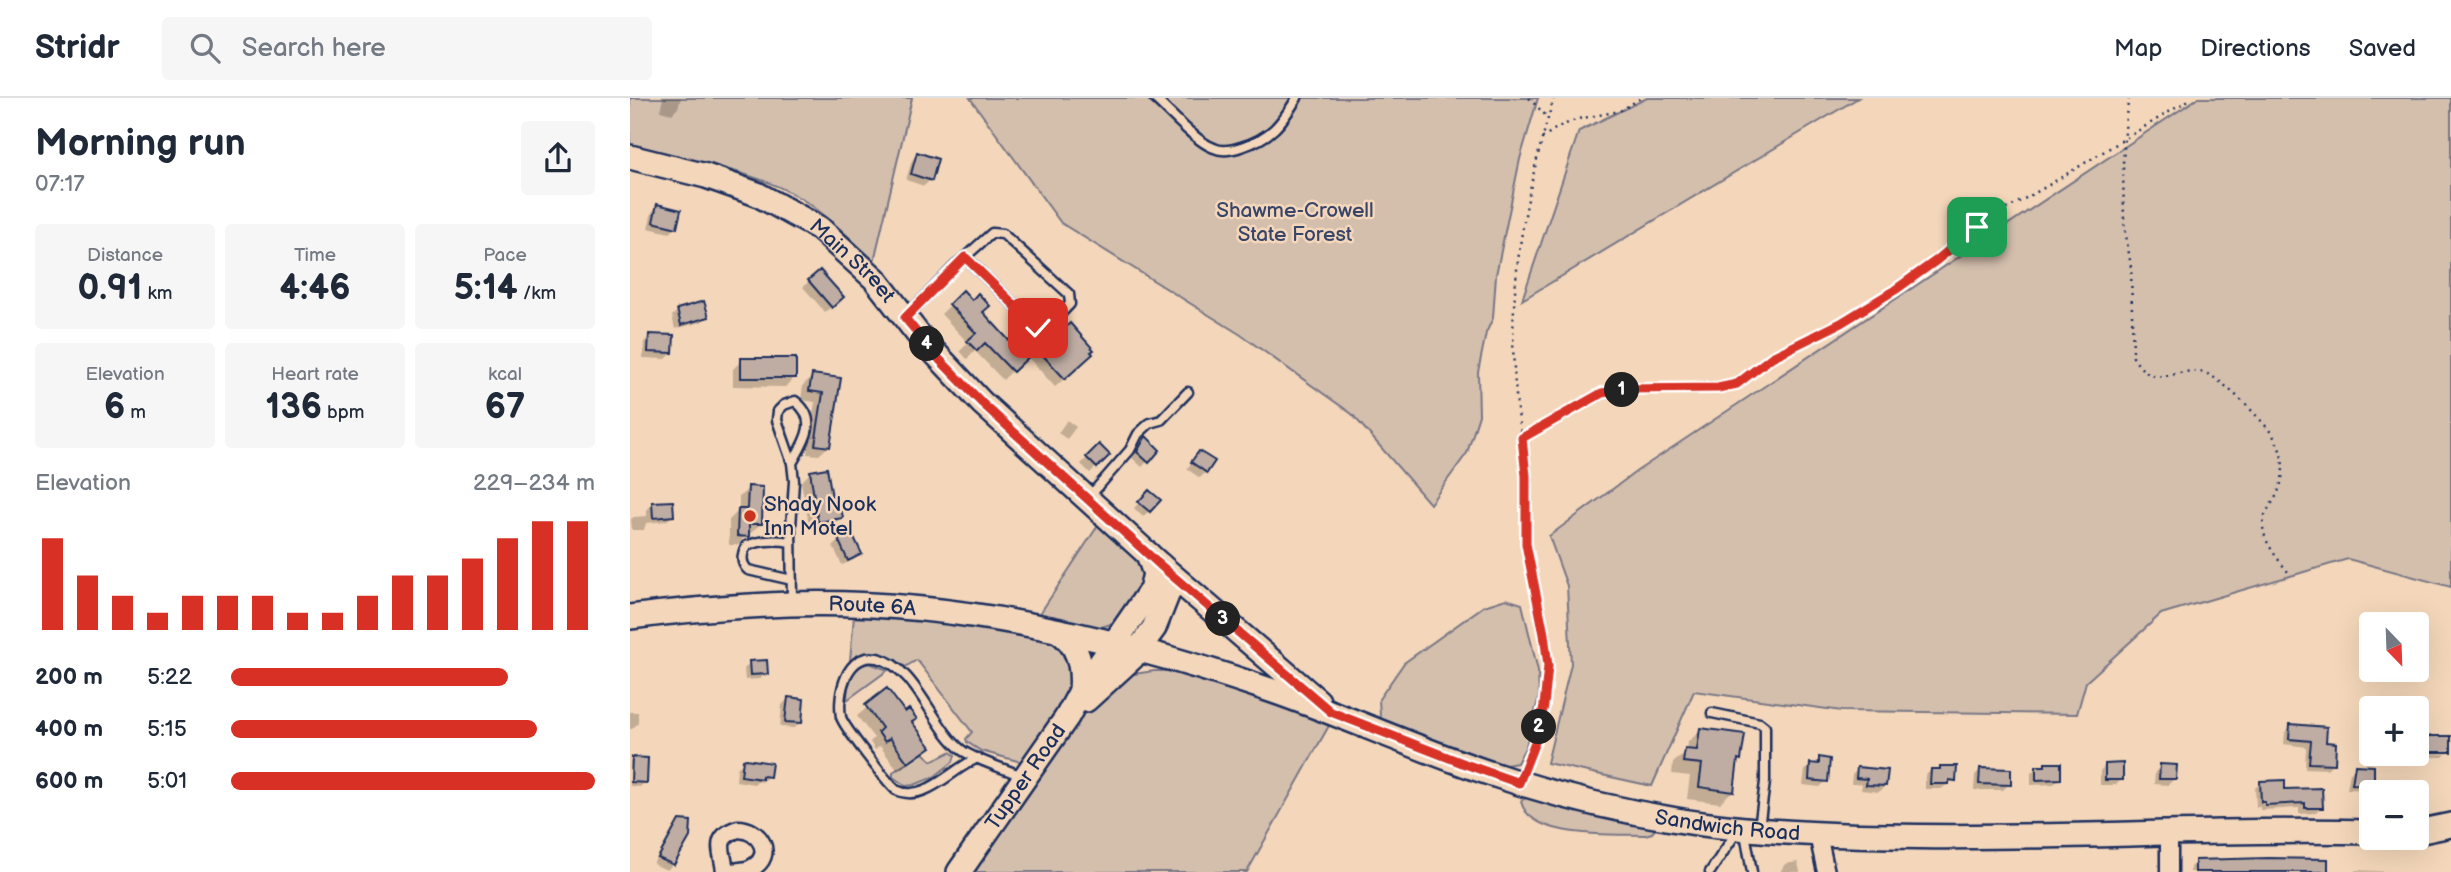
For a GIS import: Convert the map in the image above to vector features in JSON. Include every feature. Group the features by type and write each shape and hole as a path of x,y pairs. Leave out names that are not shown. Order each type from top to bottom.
{"main road":[{"name":"Main Street","path":"630,157 706,176 757,194 819,228 875,279 939,359 982,403 1154,559 1331,712"},
{"path":"1114,643 1153,584 1154,559"},
{"path":"1138,650 1154,628 1168,596 1168,578 1154,559"},
{"name":"Route 6A","path":"630,617 792,604 891,607 976,617 1114,643"},
{"path":"1058,631 1069,639 1076,652 1082,675 1081,691"},
{"name":"Sandwich Road","path":"1114,643 1268,689 1519,783 1676,820 1746,832 1967,837 2359,832"},
{"name":"Tupper Road","path":"959,872 1067,717 1081,691 1114,643"},
{"name":"Tupper Road","path":"1067,717 1138,650"},
{"path":"2429,830 2451,825"},
{"path":"2429,834 2451,836"}],"street":[{"path":"2169,834 2169,872"},
{"path":"1818,835 1826,872"}],"lane":[{"path":"1154,98 1189,131 1213,148 1231,150 1253,144 1270,134 1285,118 1297,98"},
{"path":"905,318 965,257 992,233 1003,234 1069,294 1070,303 1049,326 1038,328 965,257"},
{"path":"1087,499 1130,450 1138,434 1150,423 1161,420 1188,392"},
{"path":"792,463 808,435 809,425 807,414 795,401 784,405 778,411 777,421 792,463 794,481 792,604"},
{"path":"791,542 759,541 746,546 741,557 748,570 792,580"},
{"path":"978,758 961,765 925,790 909,794 896,790 841,718 844,685 849,669 860,661 875,658 897,667 962,751 1025,777"},
{"path":"1710,872 1746,832 1765,782 1765,727 1760,723 1712,713"},
{"path":"1746,832 1752,872"}],"path":[{"path":"1529,98 1548,118"},
{"path":"1519,783 1535,742 1544,706 1548,666 1526,544 1526,476 1514,398 1514,297 1523,216 1554,98"},
{"path":"1542,138 1558,127 1578,119 1620,111 1641,98"},
{"path":"2129,98 2125,140 2124,222 2130,267 2133,357 2147,374 2155,377 2196,372 2206,374 2229,391 2270,432 2279,447 2284,473 2282,486 2265,514 2263,525 2275,556 2288,572"},
{"path":"1522,438 1602,393 1626,389 1718,388 1737,384 1772,357 1841,323 1895,290 1990,218 2192,98"}],"green space":[{"path":"630,98 912,98 874,261 820,212 781,188 739,173 630,145"},
{"name":"Shawme-Crowell State Forest","path":"970,98 1538,98 1520,159 1496,275 1493,318 1486,333 1478,372 1479,415 1467,453 1430,504 1352,414 1241,335 1061,223"},
{"path":"1647,98 1858,98 1522,300 1579,131"},
{"path":"2198,98 2451,98 2451,587 2348,559 2161,614 2086,682 2077,714 1842,711 1694,691 1652,786 1547,763 1571,664 1567,586 1549,536 1637,471"},
{"path":"1101,521 1144,562 1147,577 1132,601 1114,622 1093,628 1037,618"},
{"path":"1506,599 1522,604 1538,671 1539,696 1526,746 1517,763 1501,766 1384,723 1380,716 1379,699 1404,663 1484,606"},
{"path":"854,616 955,623 1045,638 1061,647 1072,662 1072,690 1025,763 981,751 967,742 966,739 972,732 917,660 905,667 873,655 850,661"},
{"path":"869,663 888,670 847,700 848,677 855,667"},
{"path":"1174,671 1331,722 1247,872 972,872 1073,723 1110,688 1134,674"},
{"path":"950,752 955,755 953,762 934,777 906,786 893,777 893,772 923,753 932,761"},
{"path":"1529,796 1657,827 1652,833 1645,835 1595,834 1556,829 1527,814 1521,801"}],"building":[{"path":"917,152 938,159 932,181 911,174"},
{"path":"657,204 681,210 677,228 653,222"},
{"path":"820,270 844,297 832,308 808,280"},
{"path":"963,290 972,300 978,293 990,306 983,312 1016,348 1032,334 1038,341 1044,336 1047,340 1064,324 1067,326 1070,323 1094,350 1091,352 1093,354 1065,379 1037,349 1013,372 985,343 977,351 967,341 976,333 949,304"},
{"path":"704,301 709,317 681,325 677,309"},
{"path":"649,334 674,335 673,353 648,352"},
{"path":"741,358 796,358 796,378 741,378"},
{"path":"812,374 841,378 830,447 815,445 823,393 809,391"},
{"path":"1146,436 1160,450 1149,463 1137,452"},
{"path":"1099,444 1110,455 1097,468 1086,457"},
{"path":"1199,451 1215,461 1207,473 1191,462"},
{"path":"827,468 833,503 840,502 843,518 818,522 810,471"},
{"name":"Shady Nook Inn Motel","path":"748,486 763,487 762,524 749,524 749,537 737,536 738,509 747,509"},
{"path":"1149,490 1161,500 1150,512 1138,502"},
{"path":"673,501 674,516 653,518 652,502"},
{"path":"852,533 862,554 848,561 838,539"},
{"path":"767,660 768,674 750,675 749,661"},
{"path":"887,688 905,712 909,709 917,719 912,722 931,747 908,763 890,738 885,742 878,732 882,728 865,705"},
{"path":"788,697 804,699 802,723 785,722"},
{"path":"2290,724 2327,727 2326,742 2336,743 2335,764 2309,763 2311,741 2289,739"},
{"path":"1700,728 1745,734 1741,760 1738,759 1734,792 1699,787 1702,764 1683,762 1685,749 1697,750"},
{"path":"2429,736 2451,736 2451,752 2429,752"},
{"path":"632,757 648,758 647,783 631,782"},
{"path":"1819,757 1830,759 1828,782 1809,780 1810,763 1819,764"},
{"path":"743,760 772,763 770,777 762,776 762,779 741,776"},
{"path":"2045,763 2061,763 2061,779 2036,780 2036,766 2045,766"},
{"path":"2123,763 2123,780 2105,780 2105,764"},
{"path":"2160,764 2177,765 2176,779 2159,779"},
{"path":"2355,765 2374,766 2374,780 2359,780 2359,784 2352,784"},
{"path":"1940,766 1957,766 1956,781 1949,780 1949,784 1930,784 1931,769 1940,769"},
{"path":"1857,767 1888,770 1886,786 1866,785 1867,779 1856,778"},
{"path":"1980,768 2011,769 2011,785 1979,784"},
{"path":"2285,780 2285,789 2322,788 2323,808 2305,808 2305,803 2265,805 2265,802 2261,802 2260,781"},
{"path":"679,820 691,821 690,837 674,865 658,858"},
{"path":"2328,859 2328,872 2195,872 2195,860"}],"place":[{"name":"Shady Nook Inn Motel","path":"750,516"}],"route":[{"path":"1038,328 965,257 905,318 939,359 982,403 1160,565 1331,712 1519,783 1535,742 1546,700 1548,666 1526,544 1526,476 1522,438 1609,391 1718,388 1737,384 1772,357 1841,323 1895,290 1977,227"}]}
